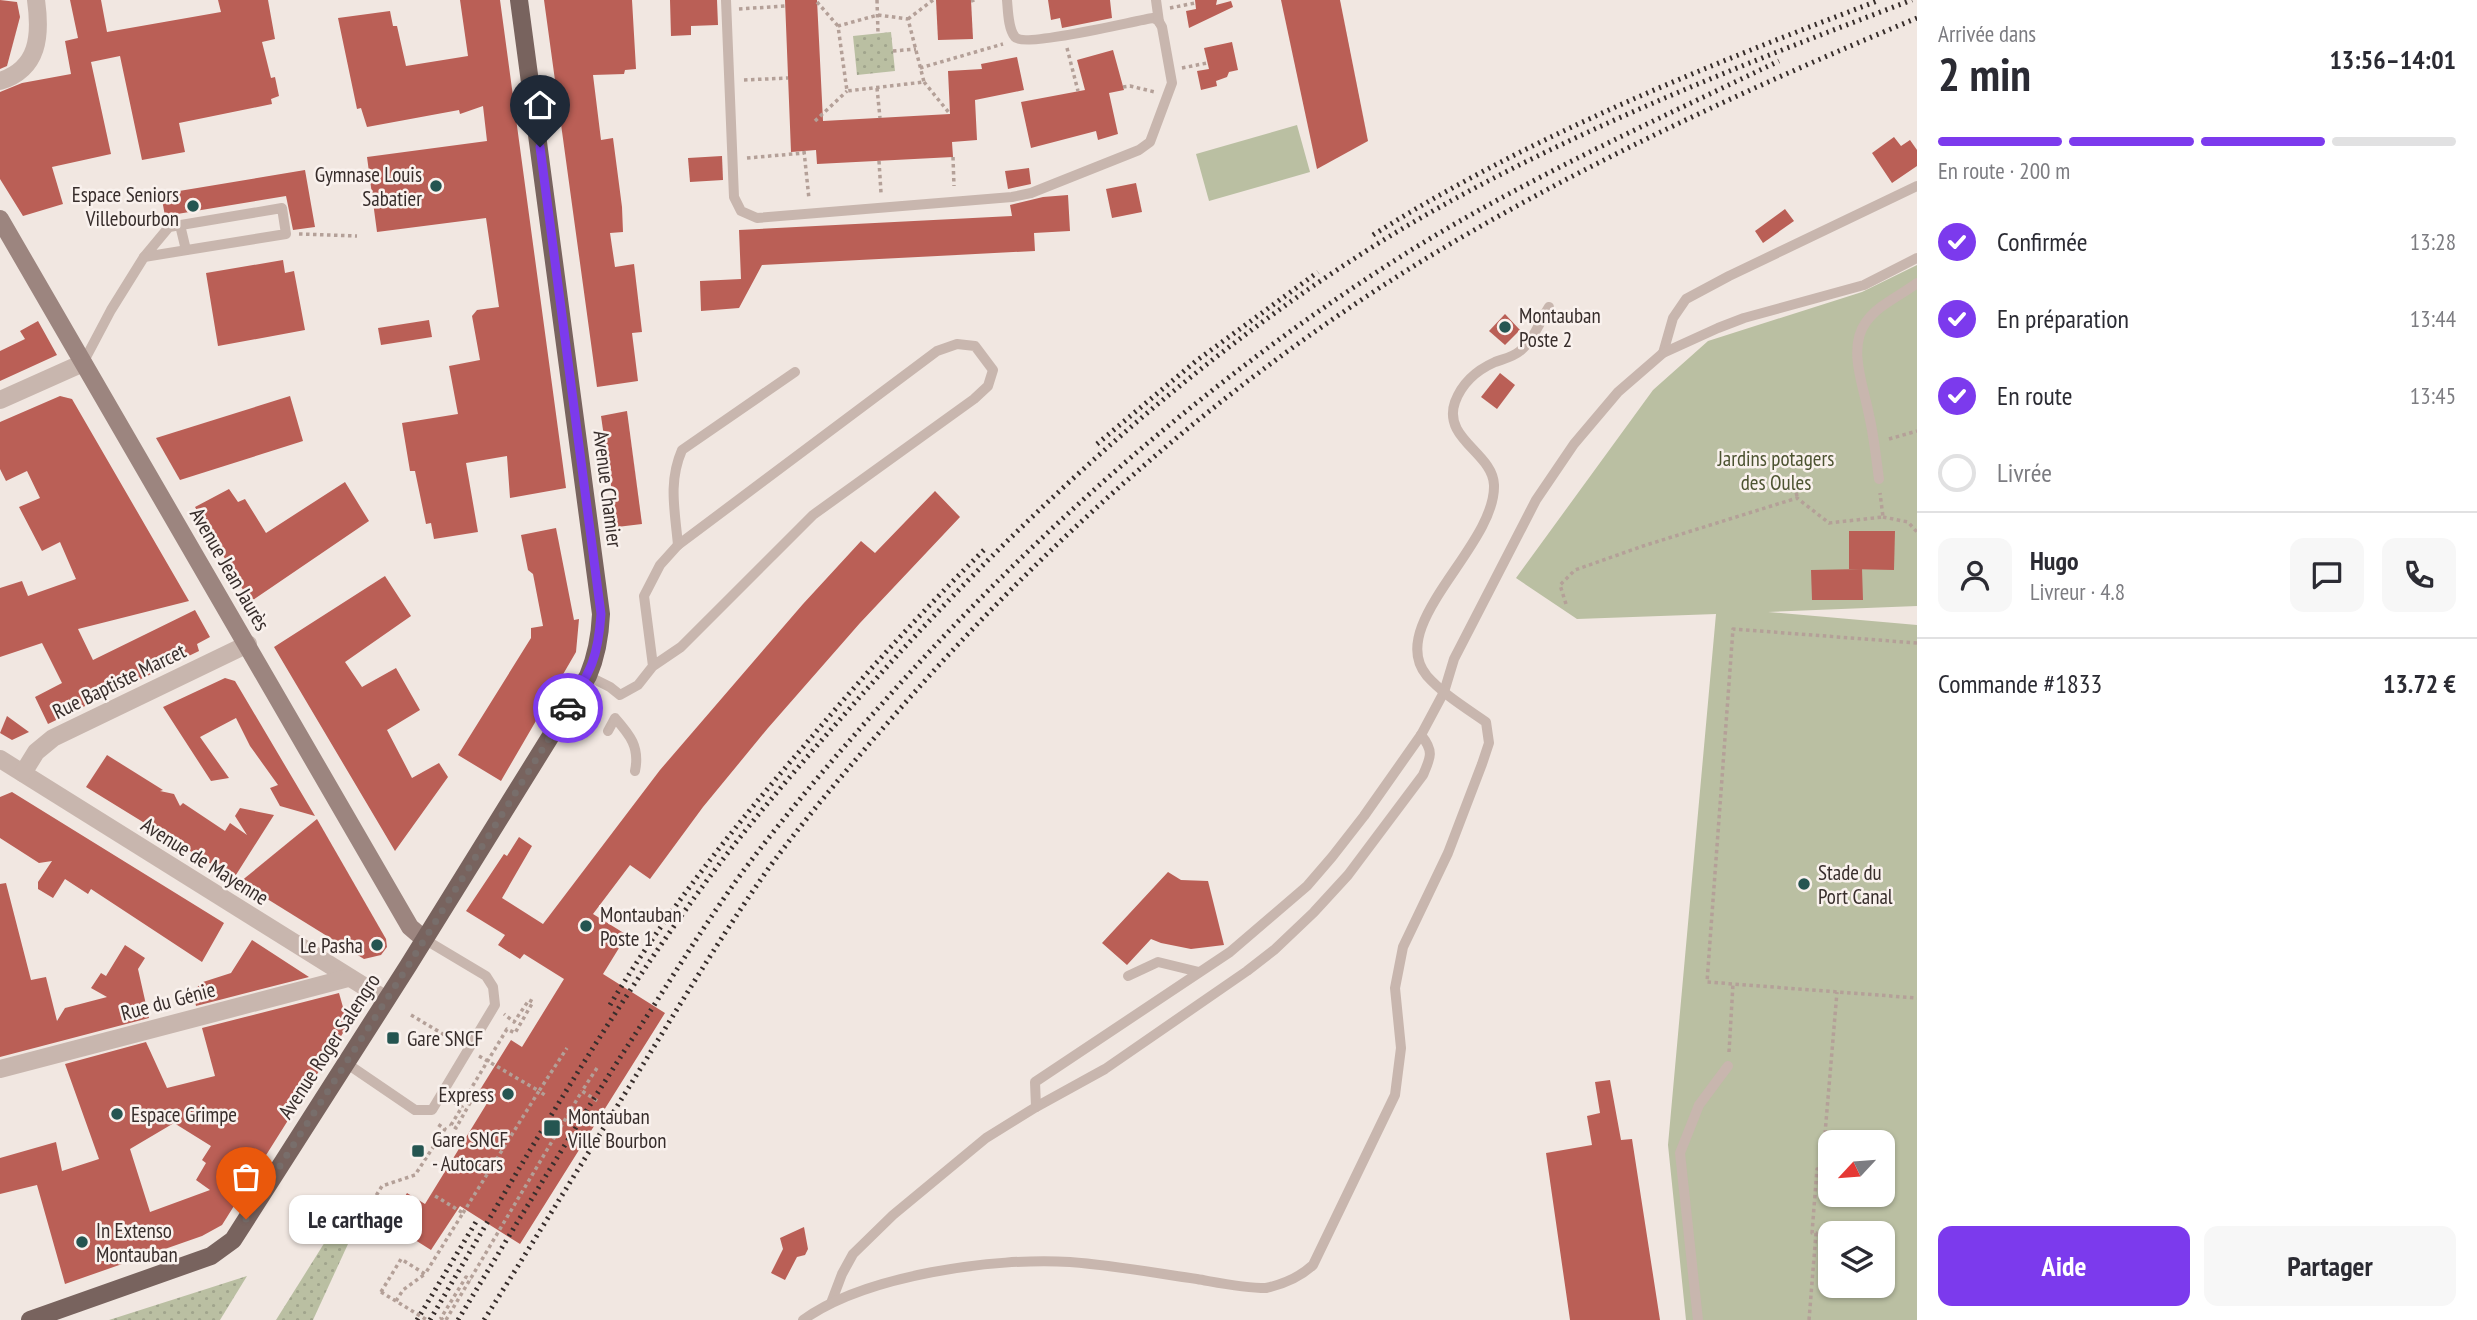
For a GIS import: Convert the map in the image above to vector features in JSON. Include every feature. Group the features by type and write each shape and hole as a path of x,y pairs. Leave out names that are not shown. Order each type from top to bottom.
{"main road":[{"name":"Avenue Chamier","path":"424,939 588,676 599,643 601,614 519,0"},
{"name":"Avenue Roger Salengro","path":"30,1320 211,1256 233,1240 424,939"}],"street":[{"path":"0,82 28,64 39,37 36,0"},
{"name":"Avenue Jean Jaurès","path":"0,219 410,927 424,939"},
{"path":"0,400 83,363"},
{"name":"Rue Baptiste Marcet","path":"23,774 36,752 53,738 248,644"},
{"name":"Avenue de Mayenne","path":"0,760 386,1000"},
{"name":"Rue du Génie","path":"0,1069 348,978"}],"lane":[{"path":"1007,0 1012,32 1018,40 1063,36 1153,18 1157,11"},
{"path":"726,5 734,197 746,215 757,218 1012,197 1031,193 1139,150 1150,142 1172,83 1157,11"},
{"path":"1663,353 1673,318 1686,299 1917,186"},
{"path":"83,363 111,310 144,257 169,227 282,208 286,234 144,257"},
{"path":"180,225 186,250"},
{"path":"1036,1107 1035,1082 1230,952 1307,886 1364,816 1421,736 1444,692 1454,659 1536,500 1574,444 1618,392 1663,353 1744,318 1864,285 1917,258"},
{"path":"1879,479 1859,373 1858,338 1866,322 1881,306 1917,283"},
{"path":"803,1320 831,1303 886,1284 947,1270 1006,1263 1069,1262 1266,1288 1302,1275 1312,1265 1395,1095 1401,1048 1395,988 1403,947 1448,853 1489,743 1486,722 1444,692 1426,675 1419,663 1416,649 1417,637 1431,605 1473,546 1488,512 1494,483 1489,467 1457,429 1454,405 1460,390 1481,370 1518,353 1524,347 1549,307"},
{"path":"608,731 615,718 620,695 638,685 653,666 681,647 813,515 974,399 988,386 993,370 975,346 957,344 937,351 678,545 660,565 644,596 653,666"},
{"path":"678,545 673,491 674,468 682,450 795,372"},
{"path":"588,676 620,695"},
{"path":"615,718 635,743 638,758 635,771"},
{"path":"831,1303 853,1254 893,1215 986,1138 1105,1069 1247,971 1314,912 1348,875 1423,775 1430,760 1430,746 1421,736"},
{"path":"346,1063 415,1110 432,1110 495,1005 493,987 486,976 424,939"},
{"path":"1128,976 1158,962 1199,972"},
{"path":"1698,1320 1680,1153 1699,1105 1728,1066"}],"path":[{"path":"877,0 878,33"},
{"path":"838,26 878,15 908,19 933,0"},
{"path":"817,2 838,26 847,92"},
{"path":"1157,11 1195,3"},
{"path":"726,5 786,6"},
{"path":"908,19 924,82 950,114"},
{"path":"1063,36 1078,91"},
{"path":"920,68 1018,40"},
{"path":"893,51 916,49"},
{"path":"1170,71 1207,63"},
{"path":"728,81 788,78"},
{"path":"815,121 847,92 924,82"},
{"path":"1123,87 1168,94"},
{"path":"877,88 880,118"},
{"path":"731,160 804,152 810,215"},
{"path":"953,157 955,202"},
{"path":"879,161 882,209"},
{"path":"286,234 356,236"},
{"path":"1874,444 1917,430"},
{"path":"1793,472 1797,498 1829,523 1883,517 1908,522 1917,532"},
{"path":"1879,479 1883,517"},
{"path":"1566,604 1560,584 1575,570 1797,498"},
{"path":"1917,643 1733,629 1707,982 1917,998"},
{"path":"1728,1066 1733,984"},
{"path":"1809,1320 1816,1233 1812,1233 1817,1169 1822,1170 1837,992"},
{"path":"448,1099 462,1107 451,1125 456,1128 470,1103 469,1092 507,1029 515,1033 533,1002 529,1000 514,1023 495,1005"},
{"path":"411,1015 546,1096"},
{"path":"396,1301 403,1290 425,1274 567,1048"},
{"path":"445,1320 597,1068"},
{"path":"582,1091 599,1102"},
{"path":"358,1225 382,1186 415,1175 445,1129 434,1122"},
{"path":"432,1194 463,1213"},
{"path":"425,1274 401,1259 381,1292 427,1320"}],"green space":[{"path":"891,32 895,71 857,75 853,36"},
{"path":"1297,125 1310,172 1209,201 1196,154"},
{"name":"Stade du Port Canal","path":"1917,265 1917,606 1768,612 1917,625 1917,1320 1686,1320 1668,1145 1716,614 1577,619 1516,578 1653,390 1708,341 1862,292"},
{"path":"330,1234 348,1244 313,1320 276,1320"},
{"path":"247,1276 220,1320 109,1320"}],"building":[{"path":"0,0 17,2 20,17 7,66 0,69"},
{"path":"70,0 101,0 107,32 221,12 218,0 268,0 275,39 262,42 271,78 275,77 279,96 271,99 272,104 179,123 185,152 142,160 120,56 91,62 111,154 52,167 63,204 23,216 0,179 0,92 22,83 71,74 65,41 78,38"},
{"path":"460,0 500,0 566,488 510,498 507,456 466,463 478,532 434,539 431,523 426,524 415,471 410,471 402,423 458,414 449,366 480,360 472,316 477,310 499,307 486,218 377,232 367,157 487,141 483,106 460,114 459,110 367,127 361,108 357,109 338,18 390,11 393,26 397,26 406,66 468,56"},
{"path":"544,0 632,0 636,69 625,70 624,74 593,75 601,140 613,138 622,207 623,232 610,233 615,267 634,264 642,332 632,333 638,381 597,387"},
{"path":"670,0 717,0 718,25 691,26 691,35 671,36"},
{"path":"785,0 817,0 823,121 950,114 948,71 982,69 981,64 1017,57 1024,90 975,100 977,140 952,142 953,157 817,164 816,150 791,152"},
{"path":"936,0 971,0 973,39 938,40"},
{"path":"1048,0 1110,0 1112,18 1062,28 1060,18 1051,20"},
{"path":"1195,0 1217,0 1216,5 1231,1 1233,7 1189,28 1186,11 1196,9"},
{"path":"1281,0 1340,0 1368,141 1317,169"},
{"path":"1232,42 1238,70 1229,72 1227,77 1216,81 1217,86 1201,90 1197,71 1209,69 1204,48"},
{"path":"1113,50 1124,90 1109,93 1118,134 1098,140 1096,131 1031,148 1021,102 1085,90 1077,60"},
{"path":"1894,137 1901,146 1910,140 1917,150 1917,166 1892,183 1872,153"},
{"path":"722,156 723,180 690,182 688,158"},
{"path":"1029,168 1031,184 1008,189 1005,171"},
{"name":"Espace Seniors Villebourbon","path":"305,170 315,227 293,230 286,196 165,216 161,194"},
{"path":"1136,183 1142,212 1112,218 1106,189"},
{"path":"1068,195 1070,231 1034,233 1035,251 762,265 739,308 701,311 700,281 741,279 739,230 1012,216 1010,205 1043,197"},
{"path":"1785,209 1794,221 1763,243 1755,231"},
{"path":"283,260 285,273 294,271 305,330 218,346 206,273"},
{"name":"Montauban Poste 2","path":"1505,314 1520,330 1505,345 1489,331"},
{"path":"429,320 432,337 381,345 378,328"},
{"path":"38,321 57,355 0,381 0,351 25,339 20,331"},
{"path":"1500,373 1515,385 1497,409 1481,397"},
{"path":"60,396 72,399 189,601 78,629 93,660 195,610 210,637 197,644 199,651 48,724 35,697 62,683 42,643 0,657 0,588 22,581 28,596 76,579 60,542 42,551 19,507 40,498 27,471 6,481 0,469 0,422"},
{"path":"290,396 303,441 180,480 156,438"},
{"path":"627,411 642,524 617,527 601,416"},
{"path":"345,482 369,521 250,602 195,507 229,489 238,502 245,499 266,533"},
{"path":"935,491 960,517 860,623 768,728 703,807 650,879 630,865 593,914 627,935 603,974 665,1013 520,1244 460,1206 431,1250 388,1223 407,1193 425,1204 489,1100 478,1093 511,1040 522,1047 564,979 524,954 520,959 498,945 505,935 466,911 504,854 507,856 519,837 532,846 502,898 543,924 660,770 803,604 861,541 875,553"},
{"path":"556,528 574,620 579,619 576,652 501,781 458,755 531,638 531,628 543,626 533,574 528,570 521,535"},
{"path":"1849,531 1895,531 1894,570 1849,569"},
{"path":"1862,569 1863,600 1812,600 1811,570"},
{"path":"385,576 411,616 345,662 362,687 396,668 420,710 387,730 412,778 439,763 448,777 395,851 274,647"},
{"path":"225,678 235,681 315,816 280,806 270,788 278,785 250,746 236,718 200,737 229,778 211,781 163,707"},
{"path":"7,716 29,732 12,740 0,733"},
{"path":"107,755 163,790 160,791 174,794 180,806 183,803 225,831 230,823 247,835 235,816 240,808 274,815 234,878 86,787"},
{"path":"12,792 224,923 202,962 91,889 88,894 65,879 53,898 38,889 38,882 52,861 39,863 0,838 0,797"},
{"path":"317,819 386,939 387,947 381,955 364,959 240,882"},
{"path":"1168,872 1181,880 1208,881 1224,945 1191,949 1151,939 1127,965 1102,943"},
{"path":"6,883 31,980 46,977 57,1021 65,1008 107,997 91,988 101,973 106,976 125,945 145,958 138,969 149,1018 0,1057 0,884"},
{"path":"252,940 309,977 196,1006 193,991 203,982 231,973"},
{"path":"339,993 348,1025 222,1225 202,1236 65,1284 37,1185 0,1194 0,1158 56,1142 62,1171 99,1159 65,1064 146,1042 167,1088 215,1076 202,1028","holes":["174,1123 211,1146 202,1160 206,1163 196,1180 210,1190 150,1212 130,1149"]},
{"path":"1610,1080 1621,1140 1632,1139 1660,1320 1570,1320 1546,1153 1592,1145 1587,1116 1600,1113 1595,1082"},
{"path":"804,1227 808,1249 805,1255 797,1257 785,1280 771,1273 783,1249 780,1238"}],"railway":[{"path":"1373,235 1494,165 1557,134 1750,50 1880,0"},
{"path":"430,1320 529,1151 633,985 727,854 805,759 924,626 1047,503 1112,444 1178,387 1317,283 1452,200 1645,106 1912,0"},
{"path":"484,1320 708,960 771,865 833,786 955,647 1077,526 1207,413 1345,311 1417,264 1537,195 1662,131 1917,18"},
{"path":"458,1320 601,1087 696,939 744,870 814,782 888,697 945,635 1065,516 1192,406 1258,355 1397,259 1537,179 1779,61"},
{"path":"1097,444 1196,361 1318,272"},
{"path":"610,1005 677,904 752,808 871,669 987,547"},
{"path":"417,1320 476,1222"}],"way so far":[{"path":"246,1219 408,966 568,708"}],"place":[{"name":"Gymnase Louis Sabatier","path":"436,186"},
{"name":"Espace Seniors Villebourbon","path":"193,206"},
{"name":"Montauban Poste 2","path":"1505,327"},
{"name":"Stade du Port Canal","path":"1804,884"},
{"name":"Montauban Poste 1","path":"586,926"},
{"name":"Le Pasha","path":"377,945"},
{"name":"Gare SNCF","path":"393,1038"},
{"name":"Express","path":"508,1094"},
{"name":"Espace Grimpe","path":"117,1114"},
{"name":"Montauban Ville Bourbon","path":"552,1128"},
{"name":"Gare SNCF - Autocars","path":"418,1151"},
{"name":"Le carthage","path":"246,1219"},
{"name":"In Extenso Montauban","path":"82,1242"}],"route":[{"path":"540,147 601,614 595,659 568,708"}],"park label":[{"name":"Jardins potagers des Oules","path":"1776,470"}]}
